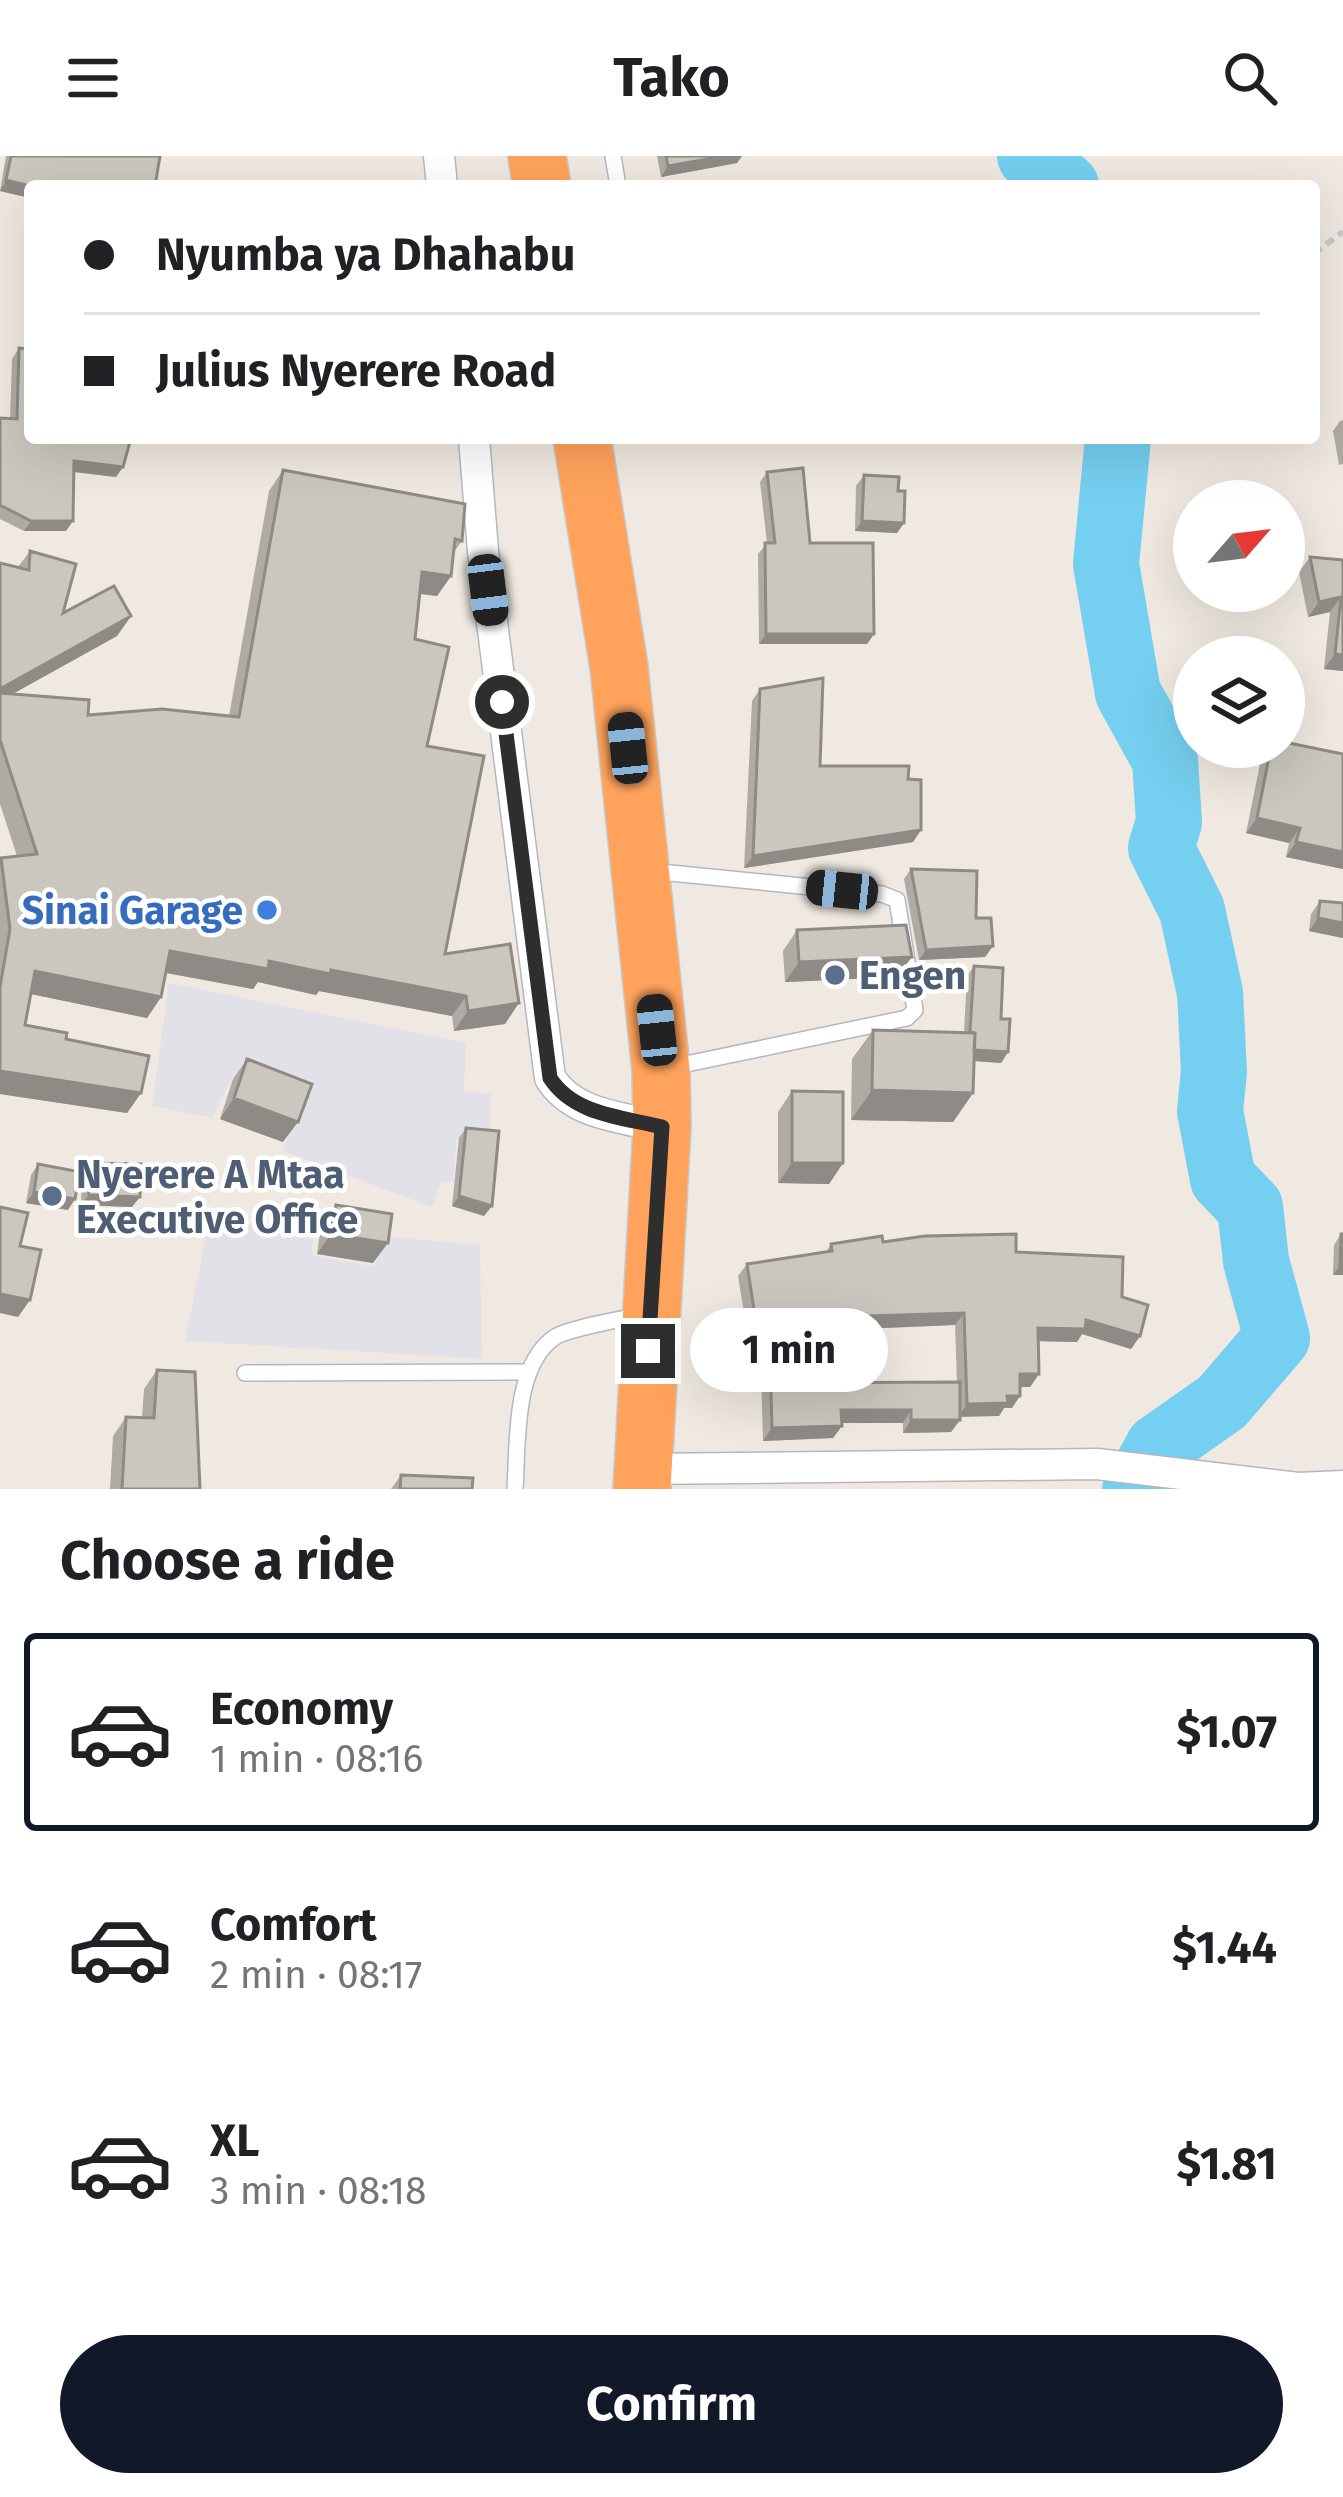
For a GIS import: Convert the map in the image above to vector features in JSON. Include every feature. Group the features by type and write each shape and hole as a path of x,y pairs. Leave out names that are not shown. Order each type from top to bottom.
{"highway":[{"path":"583,444 619,667 661,1070 662,1127 642,1479"}],"street":[{"path":"474,444 483,551 550,1078 561,1096 574,1105 662,1127"},
{"path":"642,1479 1097,1464 1298,1488 1343,1486"}],"lane":[{"path":"641,870 882,894 897,900 916,1010 908,1018 661,1070"},
{"path":"515,1489 520,1396 528,1372 555,1337 650,1312"},
{"path":"245,1373 528,1372"}],"shaded area":[{"path":"169,983 466,1043 464,1091 491,1094 490,1140 456,1140 454,1182 441,1182 432,1207 283,1151 300,1102 232,1077 212,1118 152,1106"},
{"path":"209,1222 313,1226 312,1255 375,1267 380,1236 480,1245 482,1359 185,1341"}],"building":[{"path":"11,156 160,156 156,180 24,180 24,184 6,180"},
{"path":"666,156 725,156 668,166"},
{"path":"19,348 24,348 24,444 129,444 123,467 74,461 73,521 31,521 0,505 0,418 17,419"},
{"path":"803,468 810,543 873,543 874,634 766,634 765,543 775,543 767,472"},
{"path":"283,470 465,504 462,541 455,539 451,576 422,572 415,639 449,647 427,746 484,756 445,954 510,944 519,1003 468,1011 466,996 331,970 330,974 269,961 268,969 170,951 161,997 35,971 25,1025 67,1033 66,1039 149,1056 141,1093 0,1071 0,987 10,929 1,858 37,854 0,740 0,693 89,700 88,715 162,709 239,717"},
{"path":"864,475 899,477 898,491 905,491 904,523 862,521"},
{"path":"30,551 76,564 63,613 114,586 131,616 0,689 0,563 29,570"},
{"path":"1310,557 1343,560 1343,655 1335,654 1341,597 1319,602"},
{"path":"823,678 820,766 909,766 908,779 921,780 921,830 753,856 760,689"},
{"path":"1305,746 1343,754 1343,852 1296,842 1300,828 1257,818 1267,768 1305,768"},
{"path":"911,869 977,871 976,918 991,918 993,946 926,950"},
{"path":"1320,901 1343,903 1343,923 1318,918"},
{"path":"906,925 912,957 799,962 797,930"},
{"path":"974,966 1003,968 1001,1019 1010,1019 1008,1052 974,1050 975,1033 970,1032"},
{"path":"873,1030 975,1033 973,1093 872,1090"},
{"path":"247,1059 312,1084 298,1122 234,1098"},
{"path":"792,1091 843,1092 843,1163 792,1163"},
{"path":"466,1128 499,1131 492,1206 459,1196"},
{"path":"89,1163 141,1164 140,1197 89,1195"},
{"path":"38,1164 80,1172 75,1199 34,1192"},
{"path":"336,1205 392,1214 388,1243 331,1234"},
{"path":"0,1207 28,1213 20,1246 41,1250 30,1300 0,1294"},
{"path":"1016,1234 1016,1252 1123,1257 1122,1297 1148,1305 1140,1336 1086,1320 1085,1329 1038,1328 1039,1374 1020,1374 1020,1396 1007,1396 1008,1403 967,1404 964,1313 867,1316 772,1383 960,1382 960,1420 911,1420 911,1410 841,1410 842,1426 772,1428 770,1361 762,1362 747,1264 832,1251 831,1244 882,1236 883,1242"},
{"path":"157,1370 195,1372 200,1489 122,1489 126,1417 154,1418"},
{"path":"401,1475 473,1478 472,1489 400,1489"}],"waterway":[{"path":"1030,156 1059,180"},
{"path":"1117,444 1106,564 1128,693 1165,760 1169,822 1161,848 1192,910 1210,993 1214,1071 1210,1111 1223,1179 1250,1207 1256,1261 1277,1338 1222,1402 1158,1447 1135,1489"}],"place":[{"name":"Sinai Garage","path":"267,910"},
{"name":"Engen","path":"835,975"},
{"name":"Nyerere A Mtaa Executive Office","path":"52,1196"}],"route":[{"path":"502,702 550,1078 561,1096 574,1105 662,1127 648,1351"}]}
